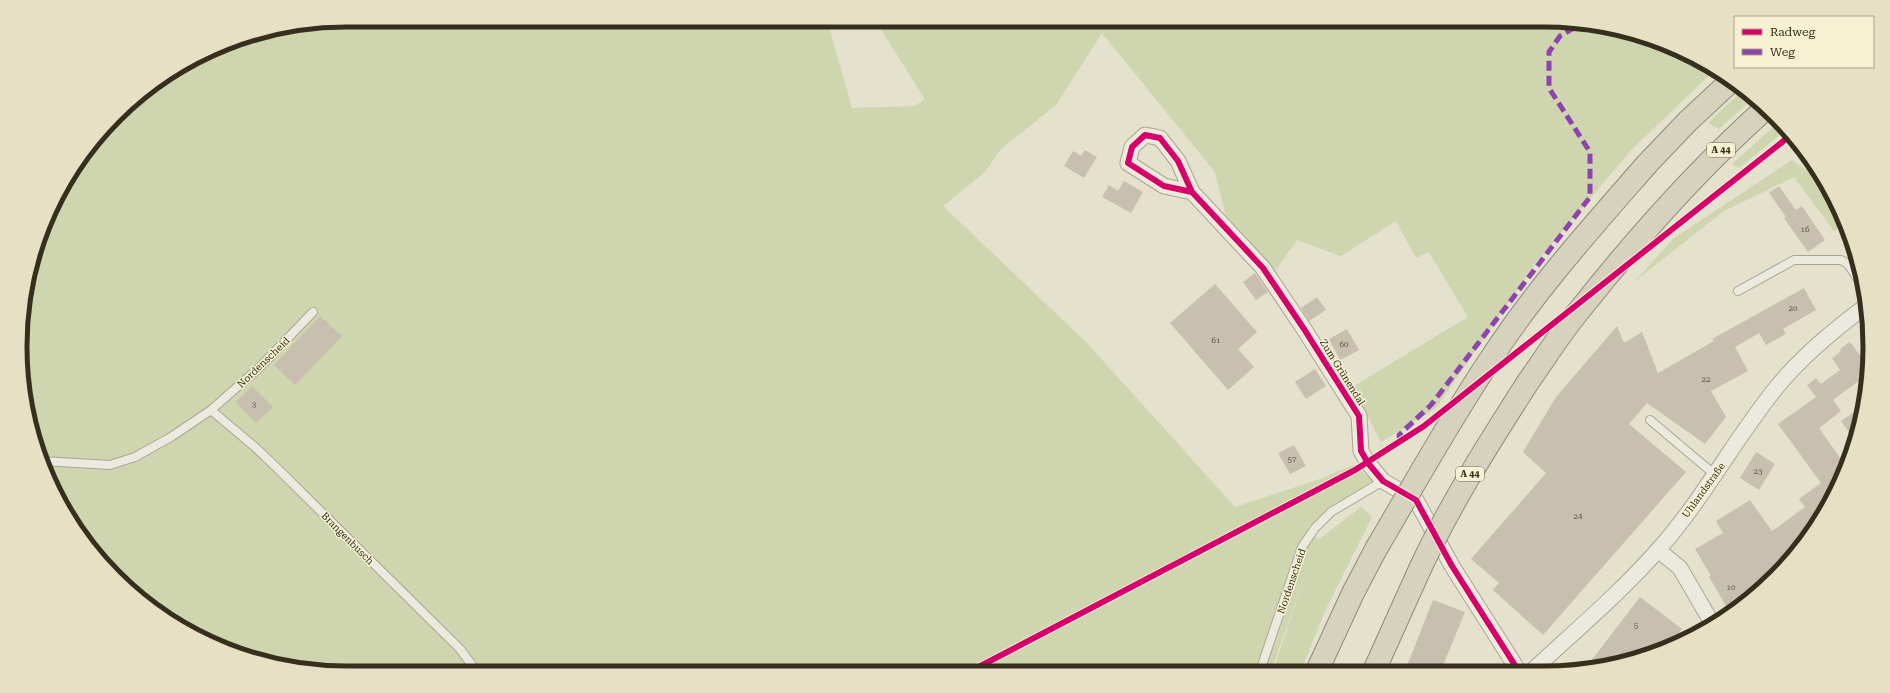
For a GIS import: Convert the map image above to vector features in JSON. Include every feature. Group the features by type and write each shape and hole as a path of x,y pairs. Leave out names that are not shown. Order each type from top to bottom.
{"highway":[{"path":"1319,666 1353,593 1376,549 1442,434 1492,356 1542,288 1596,222 1647,164 1688,121 1727,85"},
{"name":"A 44","path":"1376,666 1437,531 1528,382 1577,313 1628,252 1718,153 1761,113"}],"street":[{"name":"Zum Grünendal","path":"1192,192 1263,268 1300,322 1359,416 1361,451 1368,463 1383,481 1416,500 1452,566 1515,666"},
{"name":"Uhlandstraße","path":"1537,666 1614,595 1658,550 1776,388 1794,367 1829,333 1860,310"},
{"path":"1658,550 1680,568 1710,619"}],"lane":[{"path":"1738,291 1794,260 1841,260 1848,264 1854,274"},
{"name":"Nordenscheid","path":"48,461 110,465 141,453 171,437 211,410 260,367 314,312"},
{"name":"Brangenbusch","path":"211,410 256,448 281,472 460,650 473,666"},
{"path":"1650,420 1714,474"},
{"name":"Nordenscheid","path":"1262,666 1302,547 1315,528 1331,512 1383,481"}],"green space":[{"path":"346,27 829,27 852,108 915,106 925,99 881,27 1564,28 1606,33 1646,44 1685,60 1710,74 1632,149 1537,261 1436,408 1381,442 1352,387 1468,317 1429,252 1416,258 1396,221 1341,256 1297,240 1273,274 1227,220 1215,172 1102,33 1056,105 1000,150 985,172 943,206 1086,342 1235,507 1320,479 1353,465 1373,480 1308,527 1318,540 1361,507 1372,517 1325,611 1303,666 1275,666 1307,571 1273,666 346,666 284,660 224,642 169,612 136,587 106,557 81,524 51,469 33,409 27,346 33,284 51,224 70,187 93,152 106,136 136,106 169,81 224,51 264,38 305,30"},
{"path":"1739,94 1749,102 1719,129 1708,123"},
{"path":"1774,126 1781,133 1739,168 1732,164"},
{"path":"1792,160 1813,175 1830,205 1840,227 1834,231 1794,177 1724,211 1635,281 1674,238"}],"building":[{"path":"1085,150 1097,157 1084,178 1064,166 1073,151 1081,156"},
{"path":"1124,181 1143,192 1131,213 1102,197 1109,185 1118,191"},
{"path":"1779,186 1796,210 1802,206 1825,240 1808,252 1784,218 1786,217 1769,193"},
{"path":"1255,273 1268,292 1256,300 1243,282"},
{"path":"1215,284 1257,332 1238,349 1254,367 1228,390 1170,323"},
{"path":"1804,288 1816,310 1783,329 1786,334 1766,345 1759,333 1735,347 1748,371 1711,391 1726,417 1705,444 1647,403 1629,424 1686,472 1543,635 1493,590 1499,583 1471,559 1546,473 1523,452 1556,397 1617,326 1624,343 1642,332 1658,373 1714,341 1712,339"},
{"path":"1317,297 1326,310 1309,321 1301,308"},
{"path":"320,316 342,336 295,385 274,365"},
{"path":"1347,329 1359,350 1340,360 1329,339"},
{"path":"1850,342 1862,358 1861,379 1833,400 1841,411 1819,428 1842,461 1839,469 1809,524 1784,557 1754,587 1726,606 1695,549 1723,533 1716,521 1750,500 1772,531 1805,507 1799,499 1821,483 1778,424 1816,397 1807,385 1816,378 1821,384 1840,370 1832,358 1841,351 1840,349"},
{"path":"1315,369 1326,386 1306,399 1295,382"},
{"path":"252,386 273,407 256,423 236,402"},
{"path":"1857,410 1850,434 1841,421"},
{"path":"1294,445 1306,466 1290,474 1278,453"},
{"path":"1756,452 1775,464 1759,490 1740,478"},
{"path":"1640,597 1682,629 1676,637 1666,642 1626,655 1590,662"},
{"path":"1433,600 1465,612 1443,666 1407,666"}],"marked path":[{"path":"1400,441 1399,435 1431,405 1590,197 1590,152 1549,88 1549,52 1560,36 1572,29"}],"cycle path":[{"path":"1145,135 1160,138 1178,161 1192,192 1164,186 1128,163 1132,147 1145,135"},
{"path":"980,666 1355,470 1424,426 1786,139"},
{"path":"1192,192 1263,268 1304,329 1359,416 1361,451 1368,463 1383,481 1416,500 1452,566 1515,666"}]}
